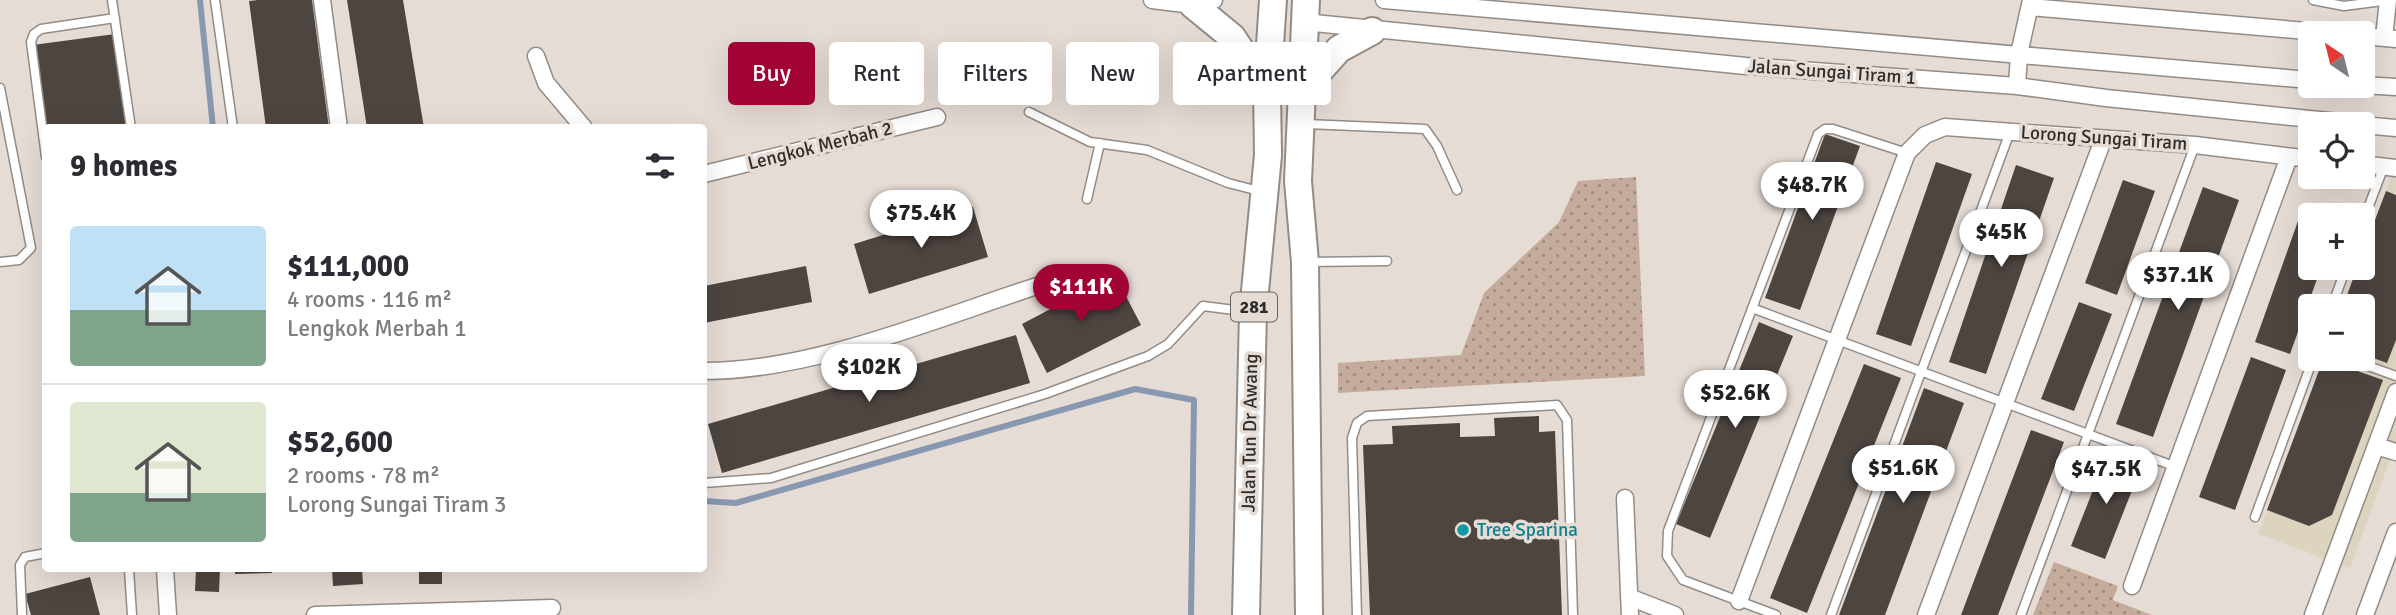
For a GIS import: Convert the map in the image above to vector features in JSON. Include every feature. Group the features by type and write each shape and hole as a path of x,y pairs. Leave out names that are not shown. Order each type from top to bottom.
{"main road":[{"name":"Jalan Tun Dr Awang","path":"1270,42 1273,0"},
{"path":"1204,3 1235,42"},
{"path":"1303,42 1305,11"},
{"path":"1331,58 1339,49 1372,31"},
{"name":"Jalan Tun Dr Awang","path":"1246,615 1253,312 1268,155 1267,105"},
{"path":"1300,105 1298,181 1305,262 1309,615"}],"street":[{"path":"322,0 339,124"},
{"path":"1152,0 1204,3"},
{"name":"Jalan Sungai Tiram 1","path":"1384,0 2298,79"},
{"path":"2389,0 2390,38"},
{"path":"2017,86 2019,54 2030,4 2298,30"},
{"name":"Jalan Sungai Tiram 1","path":"1305,11 1372,31 1746,66 2017,86 2298,118"},
{"path":"536,56 545,83 581,124"},
{"path":"2375,86 2396,88"},
{"name":"Lengkok Merbah 2","path":"707,173 937,117"},
{"name":"Jalan Sungai Tiram 1","path":"2375,126 2396,128"},
{"name":"Lorong Sungai Tiram","path":"1907,153 1925,135 1945,127 2195,145 2298,158"},
{"path":"1926,615 2103,140"},
{"path":"1739,601 1907,153"},
{"path":"2132,586 2289,157"},
{"path":"707,371 773,366 888,335 1040,285"},
{"path":"2313,615 2396,392"},
{"path":"2376,446 2396,452"},
{"path":"1625,498 1630,615"},
{"path":"2365,615 2396,533"},
{"path":"165,572 168,615"},
{"path":"1629,597 1675,615"},
{"path":"315,615 552,608"}],"lane":[{"path":"112,0 130,124"},
{"path":"215,0 232,124"},
{"path":"2313,0 2344,6 2389,0"},
{"path":"42,126 31,42 34,34 41,30 115,18"},
{"path":"0,88 31,248 19,260 0,262"},
{"path":"1029,112 1100,144 1147,150 1228,183 1265,192"},
{"path":"1299,123 1424,130 1437,146 1457,190"},
{"path":"1776,615 1679,577 1667,556 1668,531 1818,134 1825,129 1833,129 1907,153"},
{"path":"1831,615 2010,131"},
{"path":"1087,199 1100,144"},
{"path":"2021,615 2195,145"},
{"path":"2372,203 2390,167"},
{"path":"1305,262 1387,261"},
{"path":"707,482 771,478 1045,394 1148,356 1168,344 1203,306 1253,312"},
{"path":"1752,308 2176,467"},
{"path":"2375,368 2396,376"},
{"path":"2255,517 2309,371"},
{"path":"1357,615 1352,438 1357,423 1367,416 1557,405 1567,420 1573,615"},
{"path":"22,615 20,565 24,557 42,554"},
{"path":"129,572 132,615"}],"shaded area":[{"path":"2396,164 2396,444 2350,568 2258,534 2319,371 2375,371 2375,294 2347,294 2353,280 2375,280 2375,221"},
{"path":"1636,177 1645,376 1338,393 1338,363 1461,355 1484,293 1559,222 1578,181"},
{"path":"2054,562 2118,586 2113,600 2152,615 2033,615"}],"building":[{"path":"312,0 328,124 265,124 249,1"},
{"path":"347,0 403,0 423,124 366,124"},
{"path":"115,34 126,124 43,124 33,45"},
{"path":"1825,134 1860,146 1800,310 1765,298"},
{"path":"1936,162 1972,174 1911,346 1876,334"},
{"path":"2016,165 2054,178 1986,374 1949,362"},
{"path":"2123,180 2155,191 2117,295 2085,283"},
{"path":"2203,187 2239,200 2153,437 2116,424"},
{"path":"2386,191 2396,195 2396,340 2387,363 2375,359 2375,294 2347,294 2353,280 2375,280 2375,220"},
{"path":"973,207 988,257 869,294 854,244"},
{"path":"2298,221 2298,280 2317,280 2312,294 2298,294 2298,332 2290,354 2255,342"},
{"path":"806,266 812,302 707,322 707,285"},
{"path":"1115,275 1141,325 1047,373 1022,324"},
{"path":"2079,302 2112,314 2074,411 2041,399"},
{"path":"1759,322 1793,336 1710,538 1676,524"},
{"path":"1016,335 1030,383 722,473 708,424"},
{"path":"2251,357 2286,370 2235,510 2199,497"},
{"path":"1864,364 1901,378 1807,613 1770,598"},
{"path":"2319,371 2357,371 2383,380 2332,515 2309,526 2267,510"},
{"path":"1924,388 1964,403 1885,615 1839,615"},
{"name":"Tree Sparina","path":"1539,416 1539,432 1555,431 1562,615 1370,615 1363,445 1393,444 1392,426 1460,423 1460,437 1495,436 1494,418"},
{"path":"2031,430 2064,442 1998,615 1961,615"},
{"path":"2108,452 2142,465 2105,559 2071,546"},
{"path":"196,572 220,572 219,592 195,591"},
{"path":"235,572 272,572 272,573"},
{"path":"332,572 362,572 363,584 333,586"},
{"path":"419,572 442,572 442,584 419,584"},
{"path":"90,577 100,615 31,615 25,594"}],"waterway":[{"path":"200,0 213,124"},
{"path":"707,501 736,503 1135,389 1194,400 1191,615"}],"place":[{"name":"Tree Sparina","path":"1463,530"}]}
